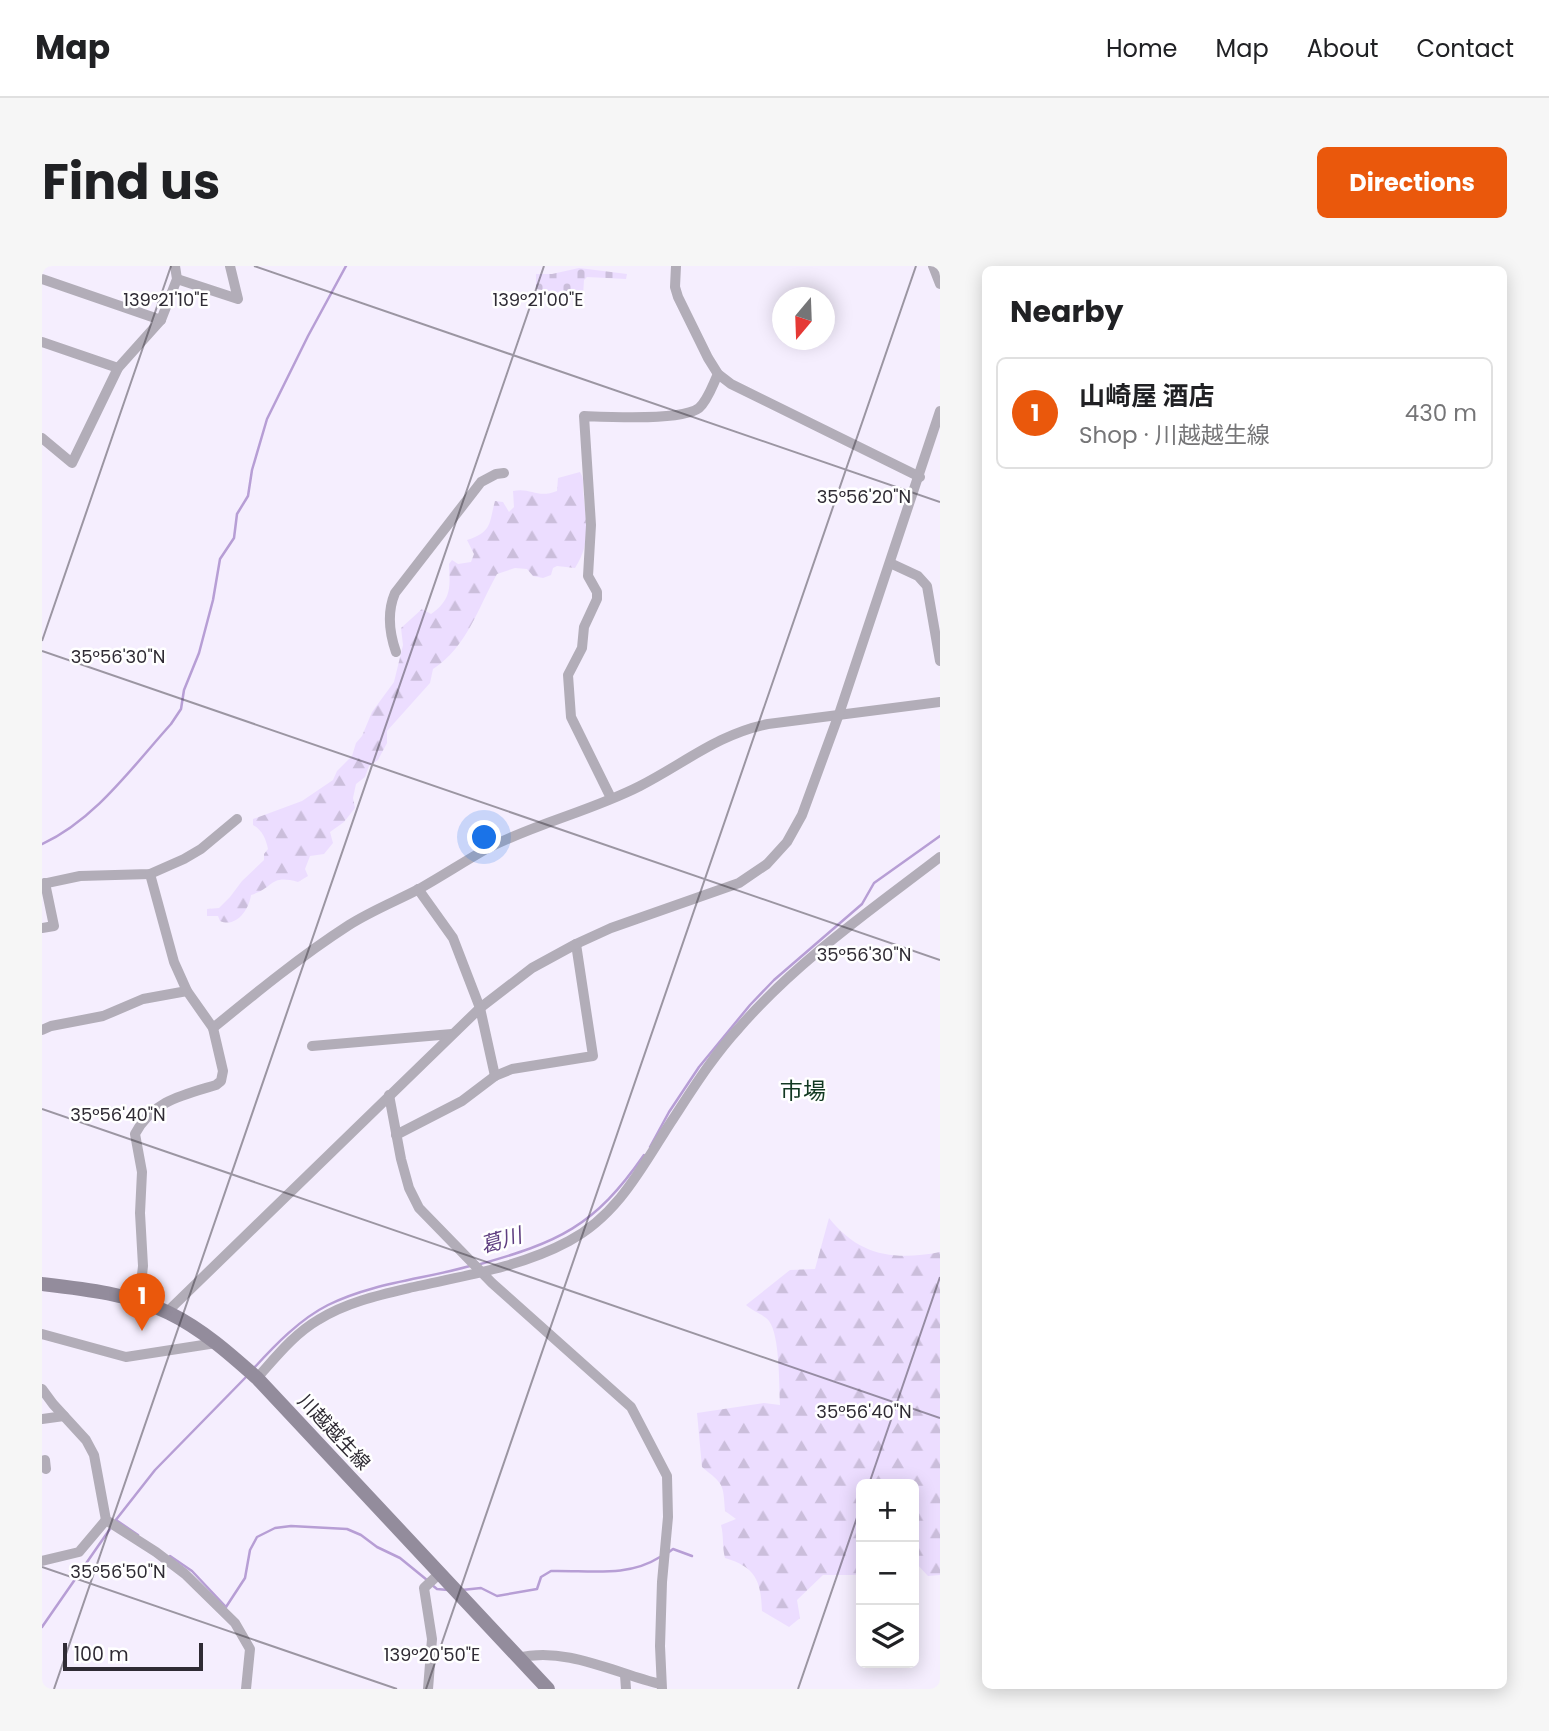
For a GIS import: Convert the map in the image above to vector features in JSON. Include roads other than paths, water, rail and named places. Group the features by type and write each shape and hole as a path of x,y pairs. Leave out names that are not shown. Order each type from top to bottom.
{"main road":[{"name":"川越越生線","path":"42,1284 94,1290 139,1301 167,1312 216,1343 253,1375 548,1689"}],"street":[{"path":"42,438 72,463 118,368 162,320 177,279 175,266"},
{"path":"177,279 238,299 230,266"},
{"path":"676,266 675,287 678,297 718,374 731,384 919,477"},
{"path":"933,266 940,284"},
{"path":"42,279 162,320"},
{"path":"42,342 118,368"},
{"path":"611,798 570,717 568,675 582,649 584,627 597,598 597,592 588,576 591,525 584,416 667,415 697,410 718,374"},
{"path":"167,1312 452,1034 480,1008 532,968 611,928 739,883 777,855 795,830 839,714 940,411"},
{"path":"396,652 391,636 390,615 390,604 395,593 481,482 504,473"},
{"path":"890,563 918,576 927,586 940,661"},
{"path":"213,1028 264,986 350,924 488,849 539,825 640,786 702,748 746,729 940,702"},
{"path":"42,928 54,926 44,883 80,876 150,874 201,849 237,818"},
{"path":"253,1375 317,1320 345,1306 380,1294 512,1264 570,1241 602,1218 633,1183 696,1084 739,1027 836,936 940,857"},
{"path":"139,1301 143,1266 140,1213 142,1172 135,1134 145,1118 169,1099 216,1085 221,1081 223,1071 213,1028 187,991 174,961 150,874"},
{"path":"418,889 453,938 480,1008 495,1076"},
{"path":"396,1135 462,1101 495,1076 512,1069 593,1056 576,944"},
{"path":"42,1030 103,1016 143,999 187,991"},
{"path":"312,1046 452,1034"},
{"path":"389,1095 409,1188 419,1208 481,1272 631,1407 667,1476 669,1493 662,1582 661,1687 555,1655 536,1653 518,1658"},
{"path":"42,1334 126,1357 216,1343"},
{"path":"42,1389 86,1440 94,1455 106,1520 185,1574 235,1623 250,1649 246,1689"},
{"path":"42,1419 64,1416"},
{"path":"42,1561 79,1552 106,1520"},
{"path":"428,1689 432,1639 424,1588 440,1573"},
{"path":"625,1675 626,1689"}],"waterway":[{"path":"42,844 61,834 96,807 171,724 181,709 184,690 199,653 213,600 220,559 234,538 237,514 248,496 252,470 267,419 346,266"},
{"name":"葛川","path":"650,1147 699,1067 750,1005 774,980 862,904 874,883 940,836"},
{"name":"葛川","path":"477,1265 531,1248 572,1228 608,1199 644,1155"},
{"name":"葛川","path":"254,1368 298,1325 328,1305 380,1286 470,1266"},
{"name":"葛川","path":"115,1521 155,1470 247,1376"},
{"path":"116,1520 138,1535"},
{"name":"葛川","path":"42,1627 112,1526"},
{"path":"170,1556 192,1571 226,1607 245,1578 250,1550 257,1537 275,1528 291,1526 347,1529 400,1558 427,1580"},
{"path":"669,1552 673,1549 692,1556"},
{"path":"462,1590 481,1588 497,1596 537,1589 541,1577 551,1571 621,1570 647,1564 660,1557"},
{"path":"432,1585 437,1589 448,1590"}],"place":[{"name":"山崎屋 酒店","path":"142,1331"}],"district":[{"name":"市場","path":"803,1091"}]}
